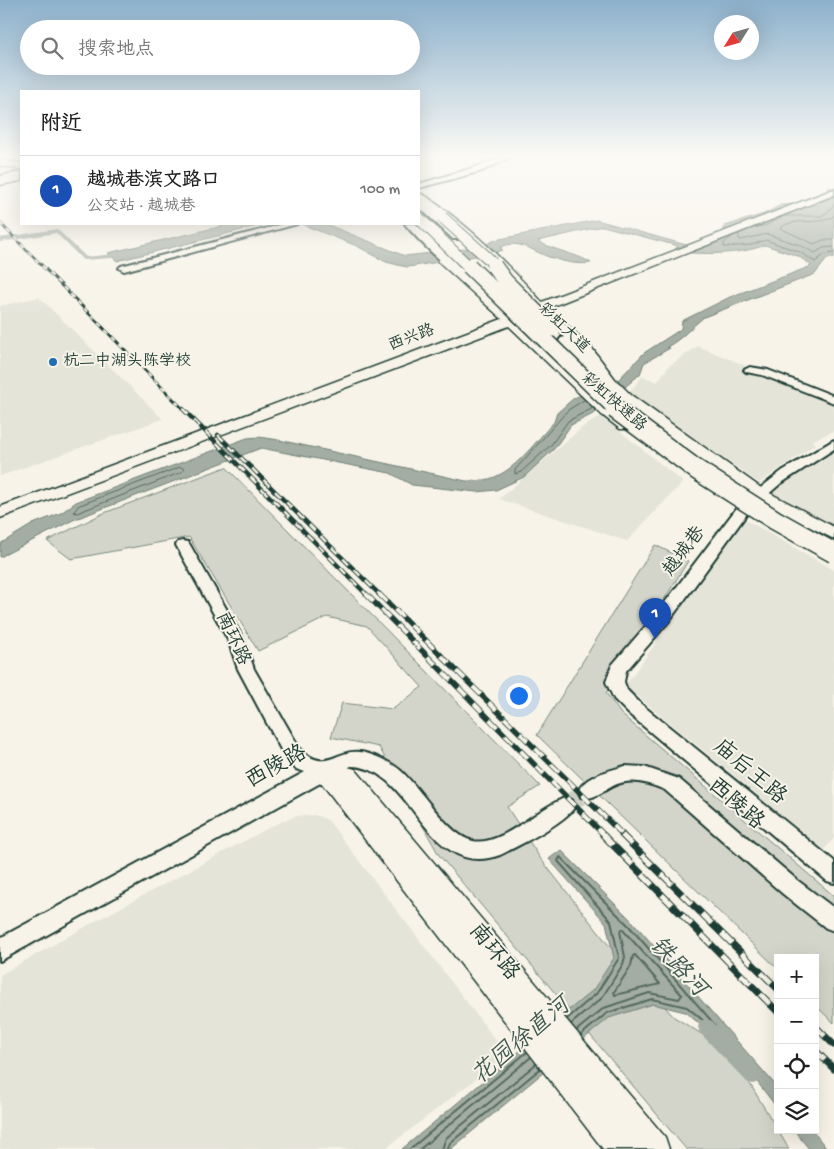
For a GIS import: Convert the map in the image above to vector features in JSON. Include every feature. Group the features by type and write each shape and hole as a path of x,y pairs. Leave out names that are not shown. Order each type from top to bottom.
{"highway":[{"name":"彩虹快速路","path":"428,211 587,382 715,470 786,515 834,541"},
{"path":"429,211 566,341 587,382"},
{"path":"434,211 489,259 505,281"},
{"name":"彩虹快速路","path":"420,219 613,407 675,454 775,520 834,553"},
{"path":"412,225 463,274 480,284"},
{"path":"417,225 541,345 587,382"}],"main road":[{"name":"彩虹大道","path":"432,211 454,221 478,245 493,255 540,307 586,350 610,382 626,398 758,494 834,534"},
{"name":"西兴路","path":"0,513 508,317 775,211"},
{"name":"西兴路","path":"0,502 540,307 786,211"},
{"name":"彩虹大道","path":"406,225 508,317 587,382 607,412 662,455 744,508 834,560"},
{"name":"南环路","path":"325,770 572,1067 653,1149"},
{"name":"南环路","path":"572,1067 623,1149"}],"street":[{"path":"124,268 289,225"},
{"path":"750,370 764,372 834,400"},
{"name":"越城巷","path":"634,709 620,694 616,682 618,669 663,617 744,508 758,494 787,473 834,444"},
{"name":"南环路","path":"183,545 236,640 246,669 293,754 303,764 325,770"},
{"name":"庙后王路","path":"634,709 834,874"},
{"name":"西陵路","path":"0,950 325,770 350,758 362,759 379,765 394,776 450,839 470,850 493,849 535,826 565,806"},
{"name":"西陵路","path":"588,791 603,781 625,774 644,775 672,784 790,887 834,921"}],"shaded area":[{"name":"杭二中湖头陈学校","path":"39,297 163,419 0,476 0,306"},
{"path":"698,346 834,403 834,431 811,441 816,444 759,483 629,392 643,376 657,382 669,366"},
{"path":"601,416 683,482 627,541 499,499 583,427"},
{"path":"834,451 834,529 778,500 771,492 805,462 812,465"},
{"path":"226,467 540,786 507,807 540,858 607,943 674,1017 731,1052 774,1124 774,1134 780,1134 789,1149 686,1149 439,855 379,747 331,737 342,703 393,709 422,687 367,626 327,617 258,651 189,537 71,559 47,541 104,513"},
{"path":"744,519 834,570 834,838 824,850 625,686"},
{"path":"655,545 688,561 606,693 621,714 834,896 834,1023 819,1009 819,954 774,954 774,965 537,735"},
{"path":"315,815 328,820 507,1055 385,1149 0,1149 0,975 272,826 296,816"}],"water":[{"path":"770,211 834,211 834,258 827,259 815,274 704,317 667,347 670,348 644,363 640,374 595,413 571,425 554,449 524,477 496,490 477,492 412,485 390,473 261,448 73,520 0,557 0,544 33,524 61,513 76,502 247,438 259,437 279,440 466,481 493,478 513,466 554,422 557,413 574,398 618,380 644,353 681,329 682,321 730,297 811,265 798,256 765,245 744,251 720,253 673,251 678,246 603,226 538,241 591,263 562,261 513,244 506,245 500,248 503,250 494,253 408,267 386,262 357,246 304,225 328,225 405,256 473,248 483,246 495,240 597,220 686,245 719,239 729,235 723,228 725,226"},
{"path":"227,225 262,225 117,261 108,253"},
{"path":"561,850 633,922 774,1083 774,1104 745,1066 716,1037 685,1012 653,1004 609,1018 451,1149 402,1149 593,990 614,958 606,923 549,859"},
{"path":"797,1134 815,1134 827,1149 809,1149"}],"waterway":[{"path":"0,240 57,231 85,259 124,255"},
{"name":"铁路河","path":"706,1027 753,1076"}],"tunnel":[{"path":"565,806 588,791"}],"railway":[{"path":"0,223 184,410"},
{"path":"183,409 367,595"},
{"path":"218,435 380,595"},
{"path":"366,594 605,836"},
{"path":"379,594 624,836"},
{"path":"603,835 774,1008"},
{"path":"622,835 774,985"},
{"path":"819,1030 834,1045"},
{"path":"819,1054 834,1069"}],"place":[{"name":"杭二中湖头陈学校","path":"53,362"},
{"name":"越城巷滨文路口","path":"655,639"}],"water label":[{"name":"花园徐直河","path":"522,1042"}]}
